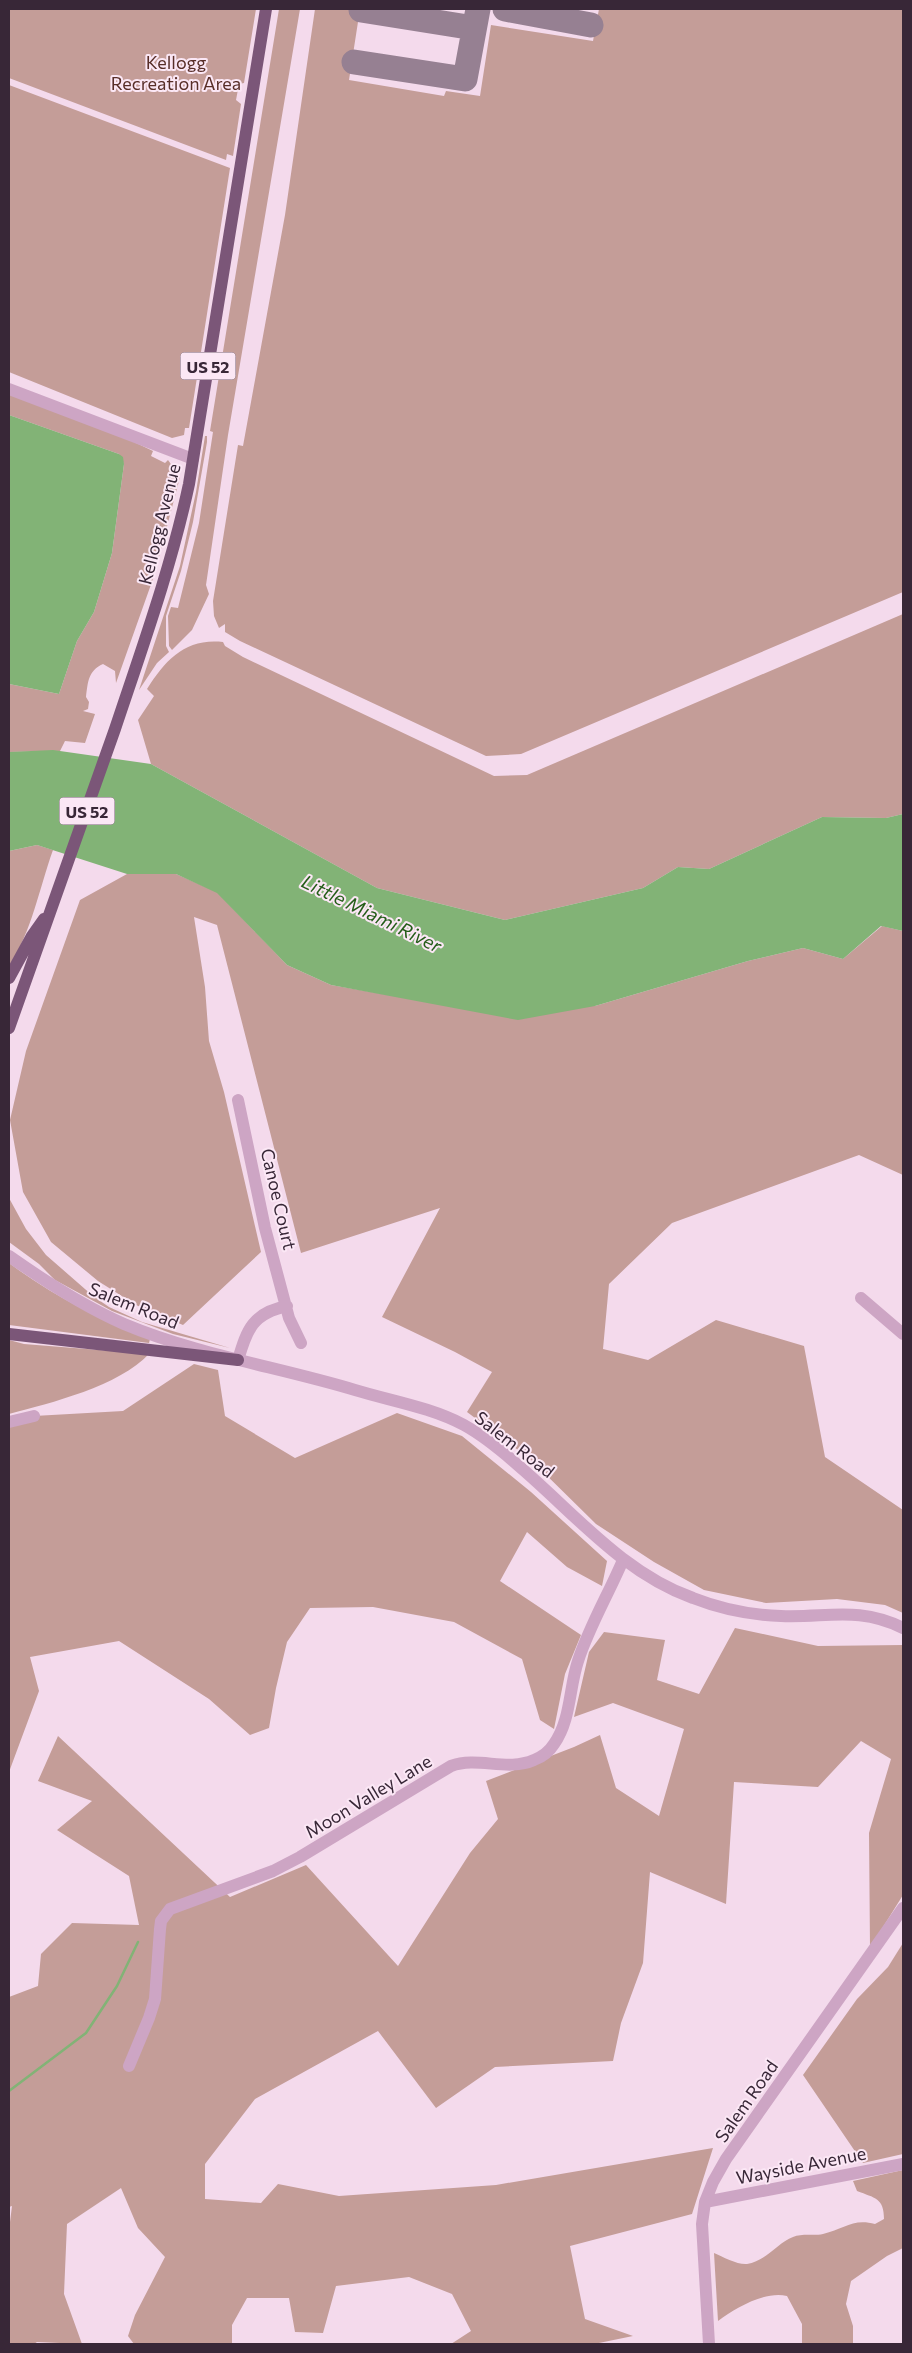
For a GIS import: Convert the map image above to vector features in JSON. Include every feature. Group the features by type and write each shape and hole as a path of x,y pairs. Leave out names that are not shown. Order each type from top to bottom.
{"main road":[{"name":"Kellogg Avenue","path":"9,1028 119,717 166,576 179,530 193,459 266,9"},
{"path":"9,978 32,936 54,905"},
{"path":"9,1334 238,1360"}],"street":[{"path":"9,389 193,459"},
{"name":"Canoe Court","path":"238,1100 265,1228 292,1325 301,1343"},
{"name":"Salem Road","path":"9,1256 51,1286 125,1324 238,1360 426,1410 465,1426 503,1452 623,1560 673,1590 728,1609 784,1616 860,1614 876,1617 903,1628"},
{"path":"861,1298 903,1334"},
{"path":"238,1360 250,1326 266,1313 287,1306"},
{"path":"9,1422 34,1416"},
{"name":"Moon Valley Lane","path":"130,2066 151,2012 157,1983 161,1921 170,1909 273,1871 300,1858 451,1766 470,1762 518,1765 532,1761 549,1751 566,1718 573,1680 582,1652 623,1560"},
{"name":"Salem Road","path":"709,2344 702,2224 705,2202 712,2182 726,2159 903,1908"},
{"name":"Wayside Avenue","path":"705,2202 903,2164"}],"green space":[{"name":"Kellogg Recreation Area","path":"9,9 256,9 244,83 239,84 236,100 241,104 233,156 227,154 226,160 9,78"},
{"path":"279,9 300,9 228,435 206,585 209,594 192,630 172,650 169,646 168,616 171,607 178,608 199,523 213,432 210,431"},
{"path":"315,9 360,9 349,80 444,96 446,91 480,96 491,25 593,41 599,9 903,9 903,592 521,754 486,756 240,641 225,632 225,624 219,628 214,616 213,601 238,445 243,446 285,215"},
{"path":"9,85 230,168 189,428 185,428 184,435 172,438 9,372"},
{"path":"9,392 111,431 153,451 151,456 165,463 168,460 180,477 154,576 116,683 115,671 103,664 94,670 87,686 88,709 83,711 95,714 85,743 65,741 60,751 9,752 9,684 59,694 77,641 94,612 112,553 124,464 119,454 9,415"},
{"path":"205,436 207,436 207,442 193,522 181,571 166,616 166,646 169,652 157,663 139,690 180,566 196,492"},
{"path":"903,614 903,814 886,818 822,817 709,869 678,867 643,888 505,920 377,888 151,764 138,720 154,696 147,689 170,660 178,653 198,643 223,642 225,646 243,657 494,776 527,775"},
{"path":"37,845 53,850 24,939 9,966 9,851"},
{"path":"127,874 176,874 217,892 287,965 331,985 412,999 595,1006 748,961 803,948 843,959 882,926 903,931 903,1175 859,1155 672,1223 609,1284 603,1349 648,1360 716,1320 804,1346 825,1457 903,1510 903,1613 885,1605 837,1599 766,1603 704,1590 654,1562 596,1524 530,1459 467,1412 492,1372 382,1317 440,1208 301,1253 217,925 194,917 205,987 209,1041 224,1092 261,1252 183,1325 136,1305 98,1281 51,1242 23,1192 10,1120 26,1051 80,900"},
{"path":"9,1198 26,1229 46,1255 93,1296 109,1307 142,1322 230,1348 173,1334 112,1311 55,1280 39,1264 9,1242"},
{"path":"9,1263 42,1286 77,1306 150,1339 149,1343 9,1325"},
{"path":"9,1340 24,1344 149,1354 136,1365 103,1384 64,1399 9,1414"},
{"path":"194,1364 218,1370 225,1416 295,1458 397,1413 462,1436 531,1492 607,1561 602,1586 567,1567 527,1532 500,1581 581,1635 565,1674 554,1729 540,1720 522,1659 454,1622 373,1607 310,1608 287,1642 269,1728 250,1735 209,1699 119,1641 30,1657 39,1691 9,1772 9,1422 34,1416 123,1411"},
{"path":"735,1628 818,1646 903,1645 903,1895 870,1948 869,1833 891,1759 861,1741 818,1787 734,1782 726,1904 650,1872 643,1963 621,2023 613,2061 495,2067 436,2108 378,2031 255,2099 205,2164 205,2199 261,2203 278,2184 339,2196 496,2185 713,2148 692,2214 570,2246 585,2319 633,2336 594,2344 451,2344 471,2331 452,2294 409,2277 336,2286 323,2333 295,2332 289,2298 247,2298 232,2325 232,2344 134,2344 128,2336 135,2315 165,2257 138,2228 121,2188 67,2224 64,2294 82,2344 37,2342 34,2344 9,2344 9,2230 12,2206 9,2207 9,1997 38,1986 41,1954 72,1923 139,1925 129,1876 57,1830 92,1801 38,1781 58,1736 230,1897 306,1865 398,1966 470,1853 498,1819 486,1781 600,1735 616,1788 659,1816 684,1729 613,1703 574,1717 589,1652 604,1632 665,1640 657,1680 699,1694"},
{"path":"903,1943 903,2154 863,2163 803,2075 857,1999 888,1967"},
{"path":"903,2170 903,2248 887,2256 851,2281 846,2304 853,2326 853,2344 802,2344 802,2324 787,2296 778,2295 760,2298 742,2306 718,2321 714,2253 735,2262 747,2264 761,2259 788,2239 797,2236 823,2234 854,2223 875,2224 884,2219 884,2212 880,2203 869,2195 857,2191 853,2181"}],"water":[{"path":"9,415 123,457 124,464 112,553 94,612 77,641 59,694 9,684"},
{"name":"Little Miami River","path":"53,750 151,764 377,888 505,920 643,888 678,867 709,869 822,817 886,818 903,814 903,931 881,926 843,959 803,948 748,961 595,1006 518,1020 331,985 287,965 217,893 176,874 127,874 37,845 9,851 9,752"}],"waterway":[{"path":"9,2091 86,2033 117,1986 138,1942"}],"taxiway":[{"path":"354,62 465,79 478,9"},
{"path":"505,9 591,25"},
{"path":"361,10 474,28"}]}
